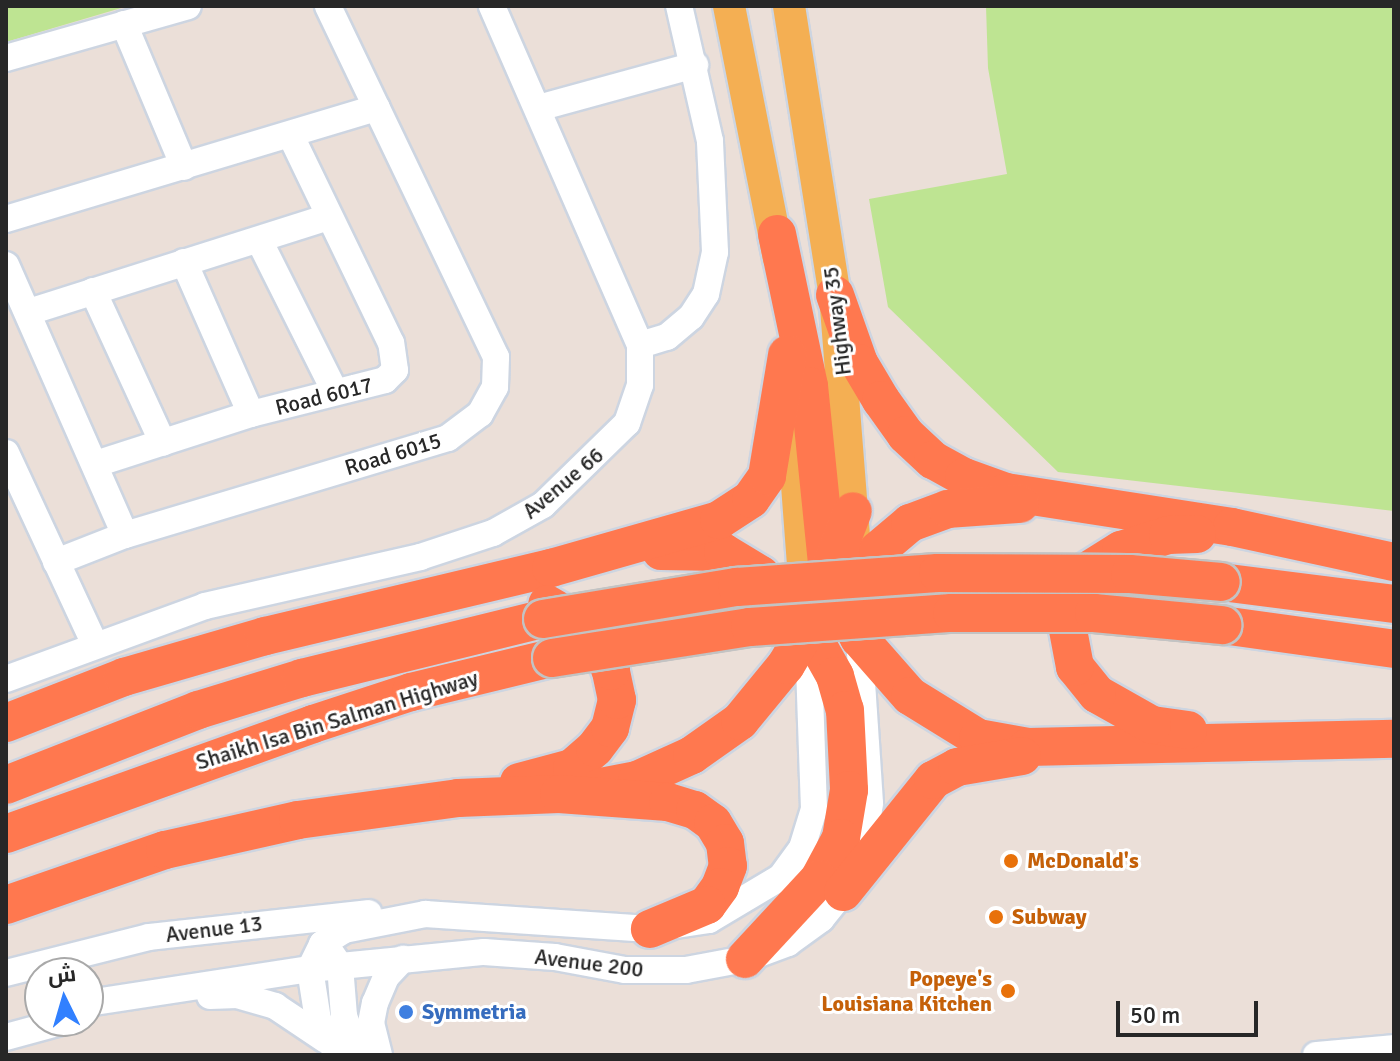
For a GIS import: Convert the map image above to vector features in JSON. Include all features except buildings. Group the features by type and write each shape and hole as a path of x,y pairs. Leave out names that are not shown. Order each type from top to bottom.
{"highway":[{"path":"777,234 809,386 847,604 910,696 965,731 1028,747 1077,749"},
{"path":"835,295 859,363 906,435 924,452 964,477 1006,492 1394,562"},
{"path":"6,723 124,677 399,602 551,568 719,520 751,499 767,476 774,453 787,355"},
{"path":"559,794 637,780 692,755 740,721 786,665 814,655 878,550 910,523 948,509 1071,503"},
{"path":"847,604 853,511"},
{"path":"1254,739 1152,725 1112,707 1075,667 1064,609 1087,571 1142,541 1195,534 1312,545"},
{"path":"551,568 663,550 723,552 761,575 814,655 845,710 849,790 841,838 819,879 745,959"},
{"name":"Shaikh Isa Bin Salman Highway","path":"6,785 227,701 543,619 737,587 938,573 1130,574 1394,604"},
{"path":"399,602 481,596 559,606 593,631 611,671 617,700 610,728 595,748 572,768 458,798"},
{"name":"Shaikh Isa Bin Salman Highway","path":"6,834 411,692 552,658 666,637 842,618 1094,613 1222,625 1394,649"},
{"path":"843,892 933,780 990,760 1077,749 1254,739 1394,739"},
{"path":"6,905 165,850 298,820 458,798 559,794 668,802 695,810 713,823 725,843 728,866 720,887 707,905 650,929"}],"main road":[{"path":"729,6 777,234 814,655"},
{"name":"Highway 35","path":"789,6 835,295 853,511"}],"street":[{"path":"6,58 188,6"},
{"name":"Road 6015","path":"56,562 125,535 448,438 480,414 495,387 496,357 328,6"},
{"path":"492,6 640,345 667,337 691,317 710,280 717,223 714,170 695,65 679,6"},
{"path":"124,24 184,167"},
{"path":"538,108 695,65"},
{"path":"6,219 377,108"},
{"name":"Road 6017","path":"96,464 251,414 385,380 395,370 395,358 291,136"},
{"path":"29,312 328,217"},
{"path":"259,240 335,392"},
{"path":"184,262 251,414"},
{"path":"6,265 125,535"},
{"path":"93,291 163,443"},
{"name":"Avenue 66","path":"6,679 94,643 205,606 420,557 518,520 569,482 627,423 640,385 640,345"},
{"path":"6,453 94,643"},
{"name":"Avenue 200","path":"310,969 484,952 555,957 625,970 686,970 745,959 788,943 821,919 843,892 863,852 870,803 847,604"},
{"name":"Avenue 200","path":"322,944 344,930 425,914 650,929 709,920 750,900 781,877 802,848 814,809 814,655"},
{"name":"Avenue 13","path":"6,973 149,937 376,912 425,914"},
{"path":"264,923 298,930 322,944 340,966 344,1016 354,1045 364,1055"},
{"path":"322,944 310,969 314,1007 331,1050"},
{"path":"379,1055 371,1023 375,1003 386,977 403,959"},
{"path":"104,1001 310,969"},
{"path":"104,1013 192,997 237,995 275,1006 331,1050"},
{"path":"1316,1055 1394,1048"}],"green space":[{"path":"6,6 128,6 6,42"},
{"path":"986,6 1394,6 1394,511 1058,472 888,307 869,199 1007,174 988,68"}],"place":[{"name":"McDonald's","path":"1011,861"},
{"name":"Subway","path":"996,917"},
{"name":"Popeye's Louisiana Kitchen","path":"1008,991"},
{"name":"Symmetria","path":"406,1012"}]}
